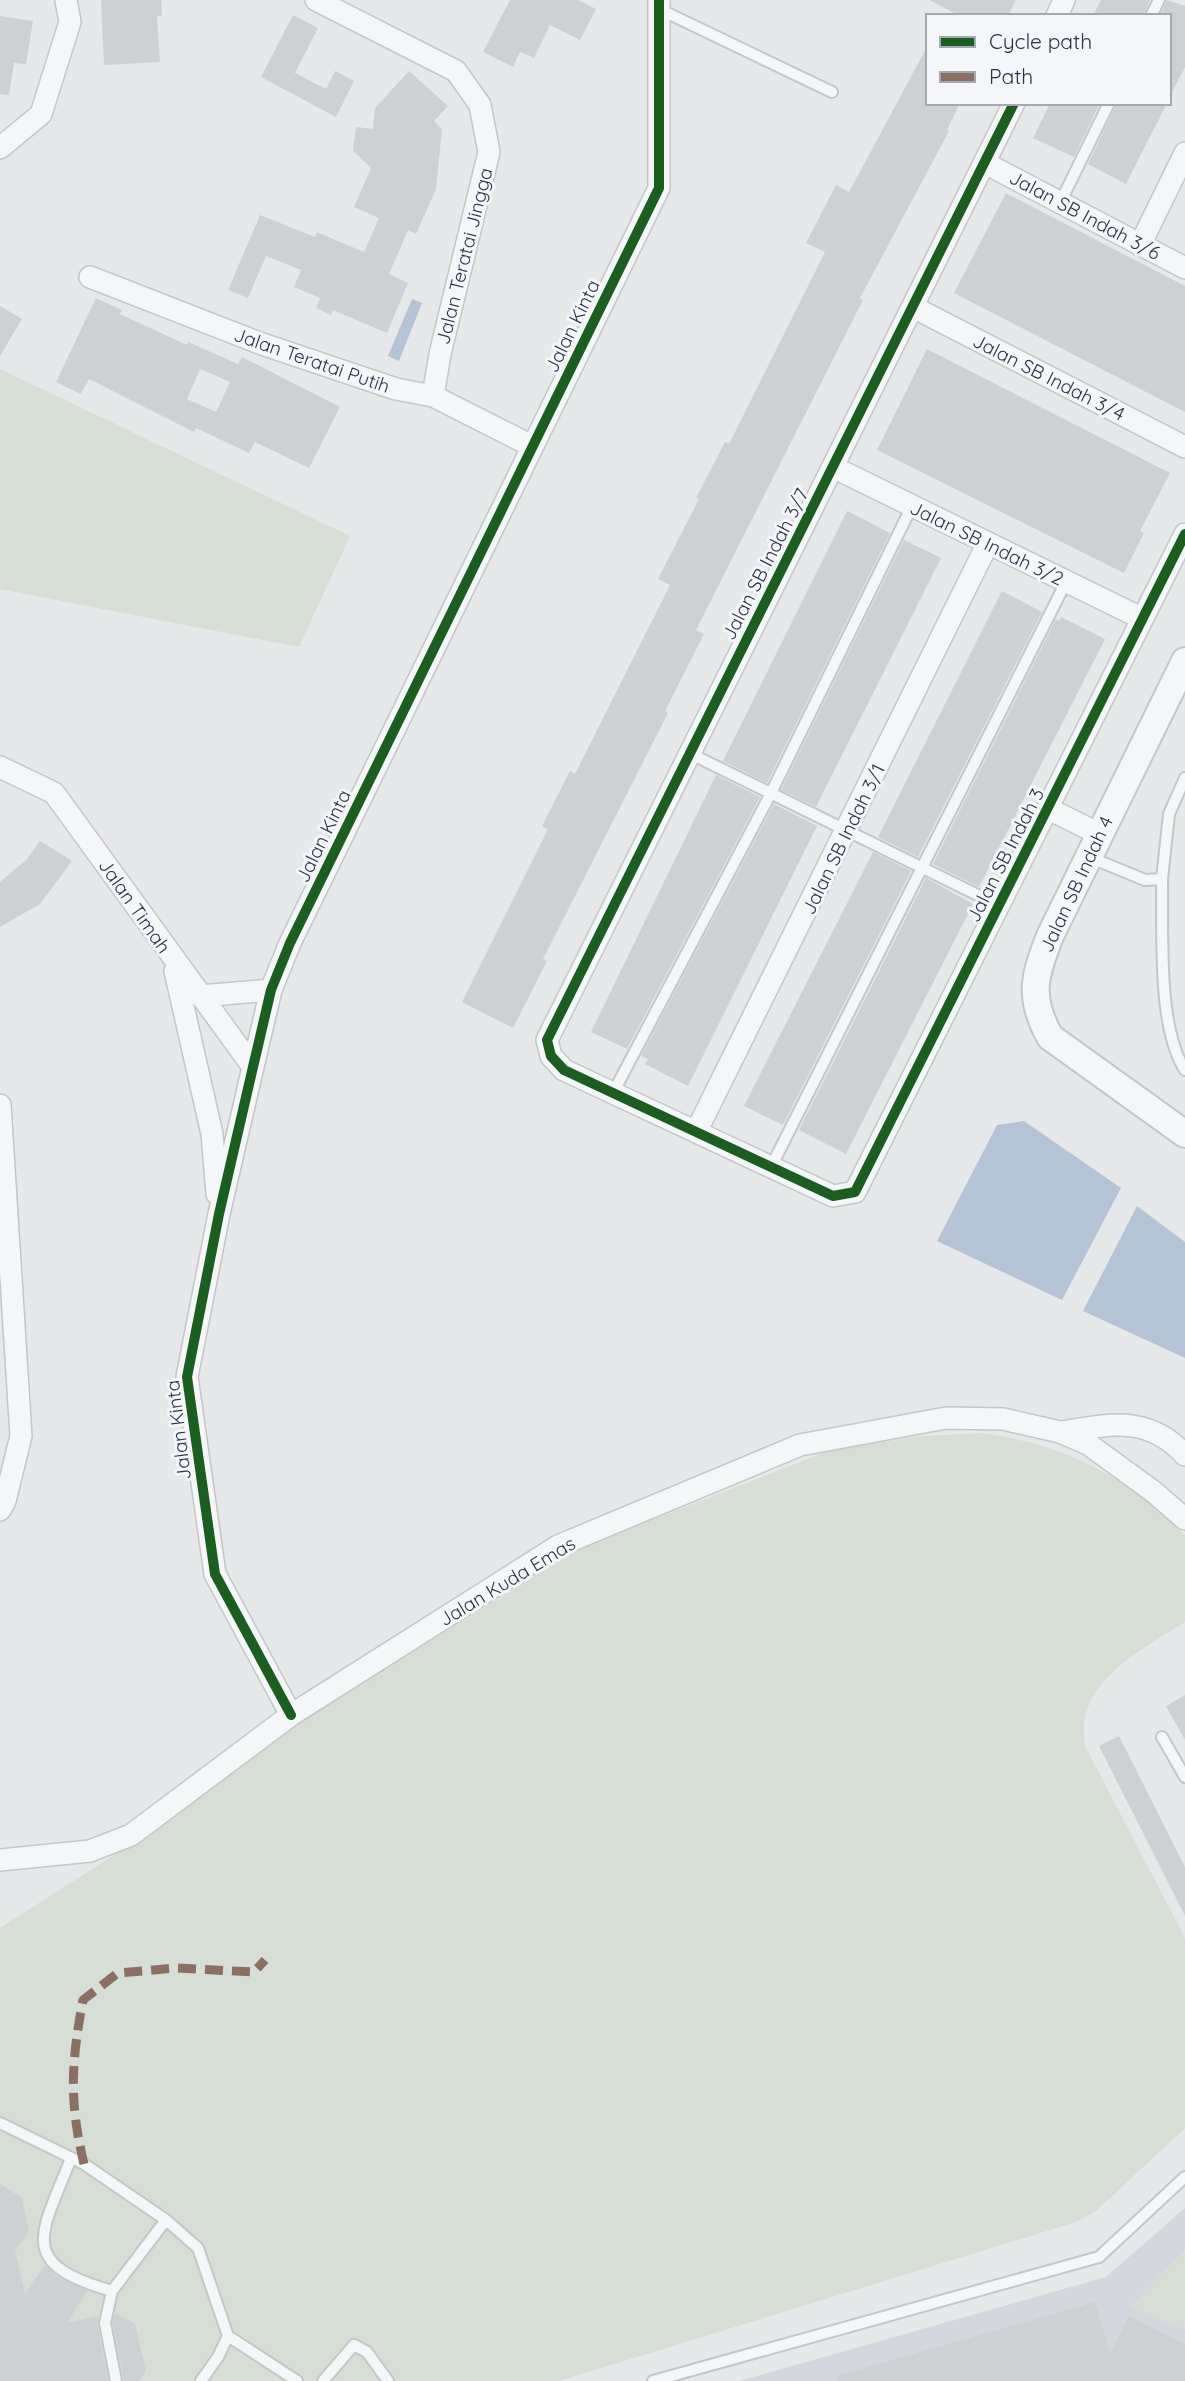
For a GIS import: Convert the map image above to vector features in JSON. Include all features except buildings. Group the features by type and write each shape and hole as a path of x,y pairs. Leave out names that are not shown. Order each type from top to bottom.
{"street":[{"path":"0,148 40,114 70,22 66,0"},
{"name":"Jalan Teratai Jingga","path":"316,0 456,71 480,105 489,152 440,354 433,396"},
{"name":"Jalan Kinta","path":"291,1715 215,1574 209,1535 187,1377 219,1214 271,990 290,943 659,188 660,5"},
{"name":"Jalan SB Indah 3/7","path":"614,1093 564,1070 551,1056 547,1040 1013,105"},
{"path":"1140,245 1185,153"},
{"name":"Jalan SB Indah 3/6","path":"985,163 1185,268"},
{"name":"Jalan Teratai Putih","path":"90,277 262,344 396,389 433,396 533,446"},
{"name":"Jalan SB Indah 3/4","path":"913,307 1185,447"},
{"name":"Jalan SB Indah 3/2","path":"832,467 1141,618"},
{"name":"Jalan SB Indah 3","path":"771,1167 833,1196 855,1192 1185,534"},
{"name":"Jalan SB Indah 3/1","path":"696,1132 987,545"},
{"name":"Jalan SB Indah 4","path":"1185,661 1093,845 1038,968 1034,990 1038,1015 1050,1037 1185,1134"},
{"name":"Jalan Timah","path":"0,767 54,793 253,1067"},
{"path":"1049,809 1093,845"},
{"path":"172,959 212,1134 219,1214"},
{"path":"200,996 271,990"},
{"path":"614,1093 771,1167"},
{"path":"0,1105 20,1436 5,1501 0,1510"},
{"name":"Jalan Kuda Emas","path":"0,1860 90,1851 131,1835 291,1715 558,1546 800,1445 946,1418 1003,1419 1060,1432 1088,1444 1154,1492 1185,1519"},
{"name":"Jalan Kuda Emas","path":"1060,1432 1115,1424 1139,1427 1157,1431 1171,1440 1185,1455"}],"lane":[{"path":"660,5 832,92"},
{"path":"1060,203 1108,105"},
{"path":"614,1093 770,795 912,506"},
{"path":"771,1167 1066,582"},
{"path":"689,753 998,905"},
{"path":"1185,778 1169,814 1162,879 1164,985 1175,1054 1185,1070"},
{"path":"1093,845 1145,880 1162,879"},
{"path":"1162,1737 1185,1777"},
{"path":"0,2123 71,2158 166,2220 198,2248 228,2336 297,2381"},
{"path":"71,2158 47,2221 42,2249 50,2263 84,2283 112,2291"},
{"path":"653,2381 1099,2257 1183,2181"},
{"path":"116,2381 105,2323 112,2291 166,2220"},
{"path":"201,2381 228,2336"},
{"path":"323,2381 354,2345 367,2352 388,2381"}],"shaded area":[{"path":"0,369 350,536 299,647 0,589"},
{"path":"982,1433 1040,1446 1092,1466 1140,1495 1185,1535 1185,1622 1114,1671 1090,1704 1084,1724 1085,1746 1185,1938 1185,2128 1096,2211 1076,2222 559,2381 0,2381 0,1928 128,1846 255,1751 578,1549 831,1450 923,1436"},
{"path":"1185,2208 1185,2381 739,2381 1106,2277"},
{"path":"1185,2249 1185,2330 1129,2308"}],"water":[{"path":"412,299 422,303 399,361 388,356"},
{"path":"1024,1121 1121,1188 1062,1300 937,1241 997,1125"},
{"path":"1137,1206 1185,1242 1185,1358 1083,1311"}],"marked path":[{"path":"84,2164 76,2121 73,2082 83,2000 118,1973 176,1968 254,1972 265,1960"}],"cycle path":[{"path":"291,1715 215,1574 187,1377 219,1214 271,990 290,943 659,188 659,0"},
{"path":"1013,105 547,1040 551,1056 564,1070 833,1196 855,1192 1185,534"}]}
